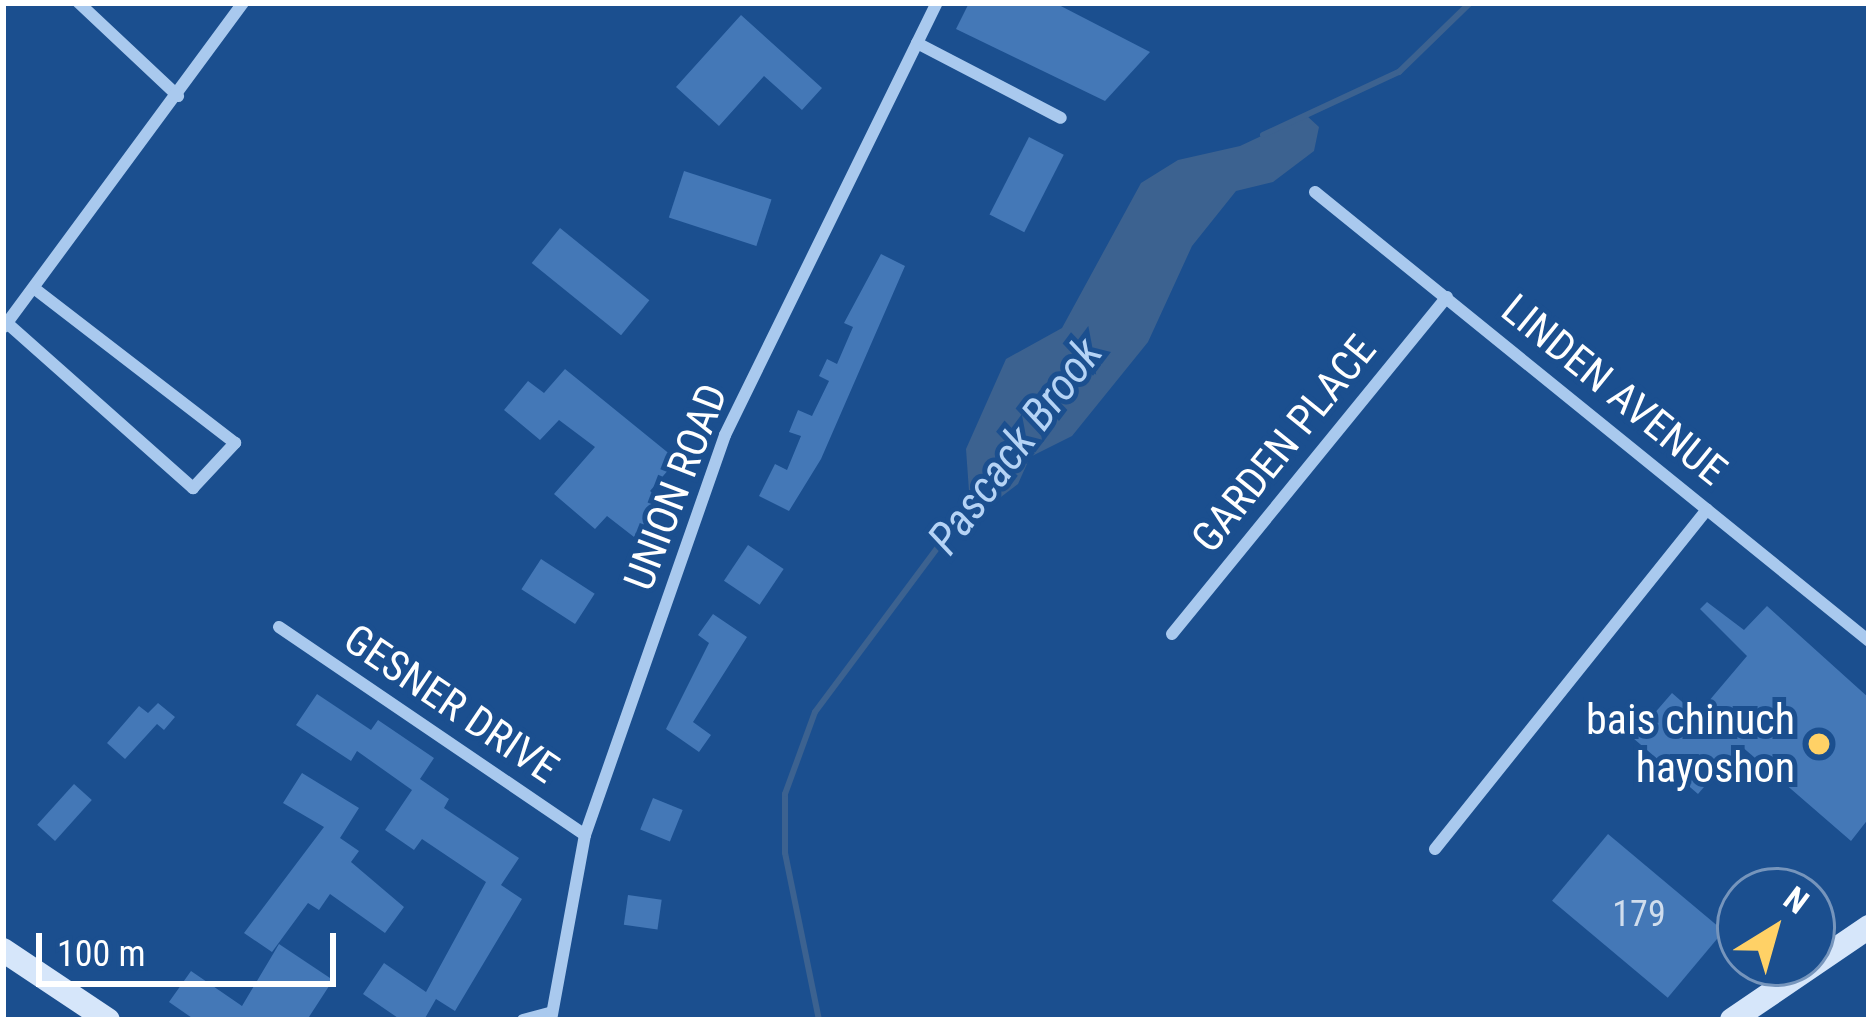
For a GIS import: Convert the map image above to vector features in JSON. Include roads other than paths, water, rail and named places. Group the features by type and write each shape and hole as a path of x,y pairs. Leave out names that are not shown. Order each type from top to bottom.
{"main road":[{"path":"1732,1020 1869,927"},
{"path":"3,950 108,1020"}],"street":[{"path":"79,3 178,96"},
{"path":"34,287 235,443 193,488 5,325 243,3"},
{"name":"UNION ROAD","path":"551,1016 585,835 725,435 937,3"},
{"path":"917,43 1061,118"},
{"name":"LINDEN AVENUE","path":"1316,192 1869,640"},
{"name":"GARDEN PLACE","path":"1172,634 1448,297"},
{"path":"1435,849 1707,509"},
{"name":"GESNER DRIVE","path":"279,627 585,835"},
{"path":"523,1020 551,1016"}],"water":[{"path":"1306,115 1319,127 1314,151 1273,182 1236,191 1192,246 1148,342 1072,436 1030,457 1018,484 997,500 970,505 966,449 1006,359 1062,328 1141,183 1178,160 1240,146"}],"waterway":[{"name":"Pascack Brook","path":"1263,135 1399,72 1470,3"},
{"name":"Pascack Brook","path":"819,1020 785,853 785,794 815,712 973,500"}],"place":[{"name":"bais chinuch hayoshon","path":"1819,744"}]}
